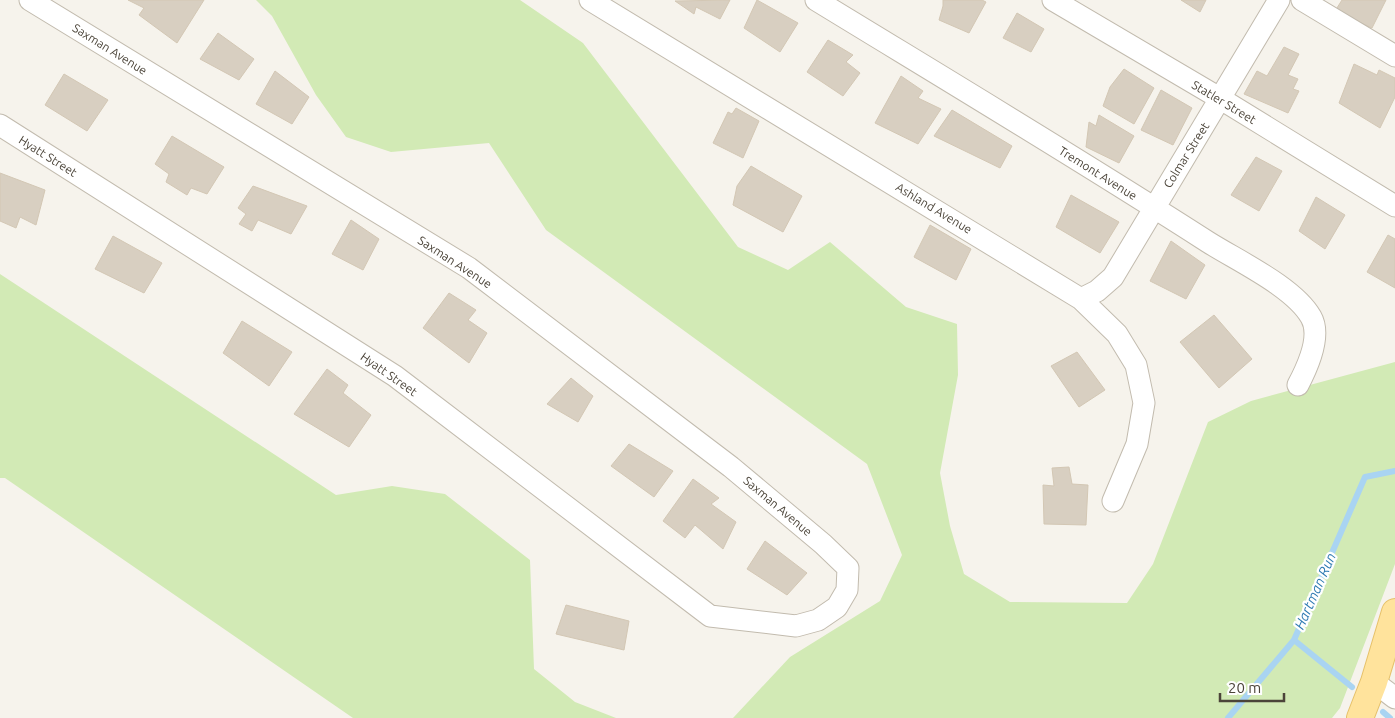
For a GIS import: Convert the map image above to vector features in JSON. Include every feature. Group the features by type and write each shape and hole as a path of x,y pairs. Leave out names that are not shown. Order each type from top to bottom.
{"main road":[{"path":"1360,718 1374,682 1395,612"}],"street":[{"name":"Saxman Avenue","path":"30,0 469,268 731,467 823,544 848,568"},
{"name":"Ashland Avenue","path":"590,0 1081,299 1117,334 1136,365 1144,403 1137,444 1113,501"},
{"name":"Tremont Avenue","path":"816,0 1154,207 1276,284 1302,304 1312,319 1314,337 1310,360 1298,385"},
{"name":"Statler Street","path":"1052,0 1221,99 1395,206"},
{"name":"Colmar Street","path":"1081,299 1097,291 1113,277 1279,0"},
{"path":"1302,0 1395,56"},
{"name":"Hyatt Street","path":"0,125 395,376 710,616 796,626 818,620 837,607 847,590 848,568"},
{"path":"1374,682 1395,698"}],"green space":[{"path":"256,0 520,0 583,43 738,247 788,270 830,242 906,307 957,324 958,375 940,473 950,526 964,574 1010,602 1127,603 1153,564 1208,422 1251,401 1395,362 1395,564 1340,708 1332,718 733,718 790,657 880,601 902,555 867,464 546,230 489,143 391,152 346,137 316,95 272,16"},
{"path":"0,274 336,495 392,486 445,494 530,560 534,669 575,702 616,718 353,718 5,478 0,478"}],"building":[{"path":"128,0 204,0 177,43 139,15 144,8"},
{"path":"730,0 720,19 696,7 694,14 675,1"},
{"path":"757,0 798,23 780,52 744,28"},
{"path":"943,0 982,0 986,2 969,33 939,20"},
{"path":"1181,0 1206,0 1200,12"},
{"path":"1342,0 1386,0 1372,28 1335,11"},
{"path":"1017,13 1044,29 1031,52 1003,38"},
{"path":"218,33 254,59 239,80 200,59"},
{"path":"828,40 853,55 846,62 860,73 843,96 807,72"},
{"path":"1284,47 1299,54 1288,75 1298,79 1293,89 1299,91 1288,113 1244,94 1257,71 1267,76"},
{"path":"1354,64 1377,75 1379,70 1395,78 1395,97 1380,128 1339,103"},
{"path":"1124,69 1154,88 1134,124 1103,106 1110,87"},
{"path":"275,71 309,97 292,124 256,104"},
{"path":"64,74 108,100 87,131 45,105"},
{"path":"901,76 923,91 918,98 941,109 918,144 875,123"},
{"path":"1161,90 1192,108 1173,145 1141,130"},
{"path":"736,108 759,121 743,158 713,143 728,112 732,114"},
{"path":"952,110 1012,146 1000,168 934,136"},
{"path":"1099,115 1134,136 1119,163 1086,147 1089,122 1096,126"},
{"path":"172,136 224,167 207,194 191,188 187,195 166,182 169,174 155,164"},
{"path":"1256,157 1282,171 1259,211 1231,195"},
{"path":"751,166 802,196 783,232 733,205 737,186"},
{"path":"0,173 45,190 36,225 20,217 16,228 0,221"},
{"path":"253,186 307,206 291,234 258,220 252,231 239,224 246,214 238,208"},
{"path":"1071,195 1119,222 1100,253 1056,227"},
{"path":"1316,197 1345,215 1325,249 1299,231"},
{"path":"351,220 379,239 363,270 332,254"},
{"path":"930,225 971,249 956,280 914,257"},
{"path":"1388,235 1395,239 1395,288 1367,272"},
{"path":"113,236 162,263 144,293 95,269"},
{"path":"1171,241 1205,265 1186,299 1150,281"},
{"path":"449,293 476,310 468,320 487,333 469,363 423,328"},
{"path":"1214,315 1252,359 1219,388 1180,342"},
{"path":"242,321 292,352 269,386 223,353"},
{"path":"1077,352 1105,390 1079,407 1051,366"},
{"path":"327,369 348,385 343,393 371,415 349,447 294,414"},
{"path":"571,378 593,396 578,422 547,404"},
{"path":"629,444 673,471 654,497 611,466"},
{"path":"1069,467 1072,484 1088,485 1086,525 1044,524 1043,485 1054,486 1052,468"},
{"path":"693,479 719,498 711,504 736,522 723,549 695,525 685,538 663,521"},
{"path":"765,541 807,573 787,595 747,569"},
{"path":"566,605 629,621 624,650 556,634"}],"waterway":[{"name":"Hartman Run","path":"1228,718 1294,640 1365,477 1395,471"},
{"path":"1294,640 1352,687"},
{"path":"1383,712 1390,718"}]}
